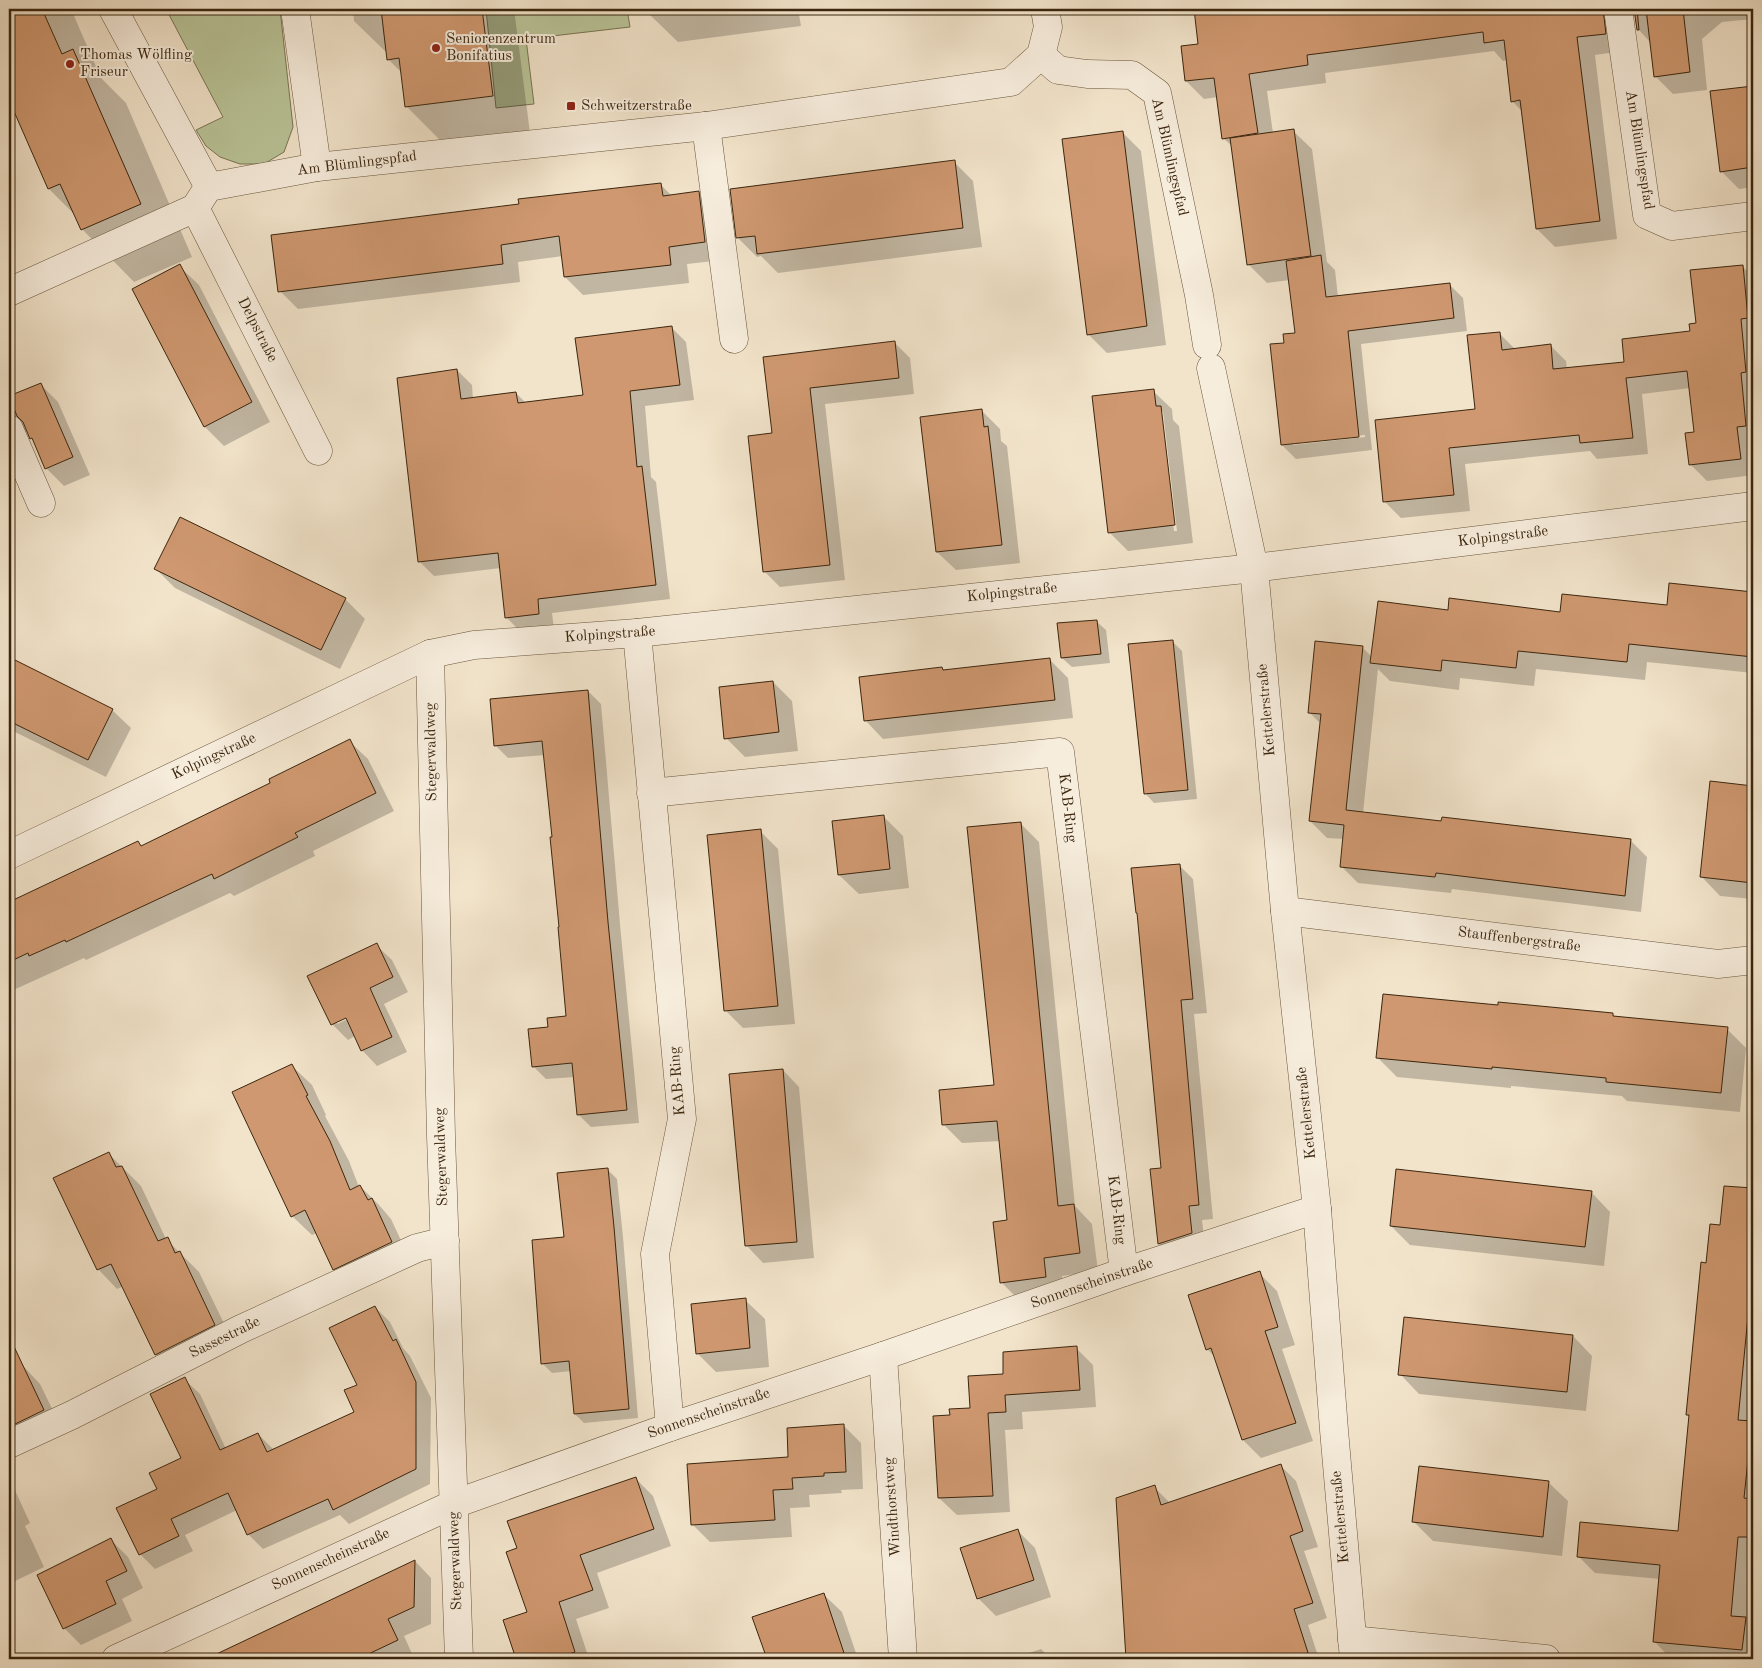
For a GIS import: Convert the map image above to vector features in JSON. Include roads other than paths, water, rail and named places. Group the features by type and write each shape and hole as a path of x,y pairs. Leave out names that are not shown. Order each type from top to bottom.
{"street":[{"path":"9,292 202,198 113,9"},
{"path":"295,9 317,167"},
{"path":"1041,55 1048,27 1045,9"},
{"name":"Am Blümlingspfad","path":"1618,9 1646,215 1672,226 1753,216"},
{"name":"Am Blümlingspfad","path":"202,198 317,167 706,126 1011,82 1041,55 1058,70 1087,74 1132,76 1157,93 1199,294 1209,356 1254,568"},
{"path":"706,126 734,339"},
{"name":"Delpstraße","path":"202,198 318,451"},
{"path":"9,429 41,503"},
{"name":"Kolpingstraße","path":"9,855 430,654 474,644 637,633 1254,568 1753,506"},
{"name":"Kettelerstraße","path":"1254,568 1285,911 1317,1209 1334,1440 1353,1650"},
{"name":"KAB-Ring","path":"637,633 682,1120 655,1254 670,1427"},
{"name":"Stegerwaldweg","path":"430,654 440,1126 459,1659"},
{"name":"KAB-Ring","path":"651,792 1060,752 1124,1272"},
{"name":"Stauffenbergstraße","path":"1285,911 1718,964 1753,960"},
{"name":"Sonnenscheinstraße","path":"116,1659 454,1504 670,1427 883,1356 1124,1272 1317,1209"},
{"name":"Sassestraße","path":"9,1444 72,1415 241,1329 417,1248 445,1240"},
{"name":"Windthorstweg","path":"883,1356 903,1659"},
{"path":"1353,1650 1546,1659"}],"place":[{"name":"Seniorenzentrum Bonifatius","path":"436,48"},
{"name":"Thomas Wölfling Friseur","path":"70,64"},
{"name":"Schweitzerstraße","path":"571,106"}]}
